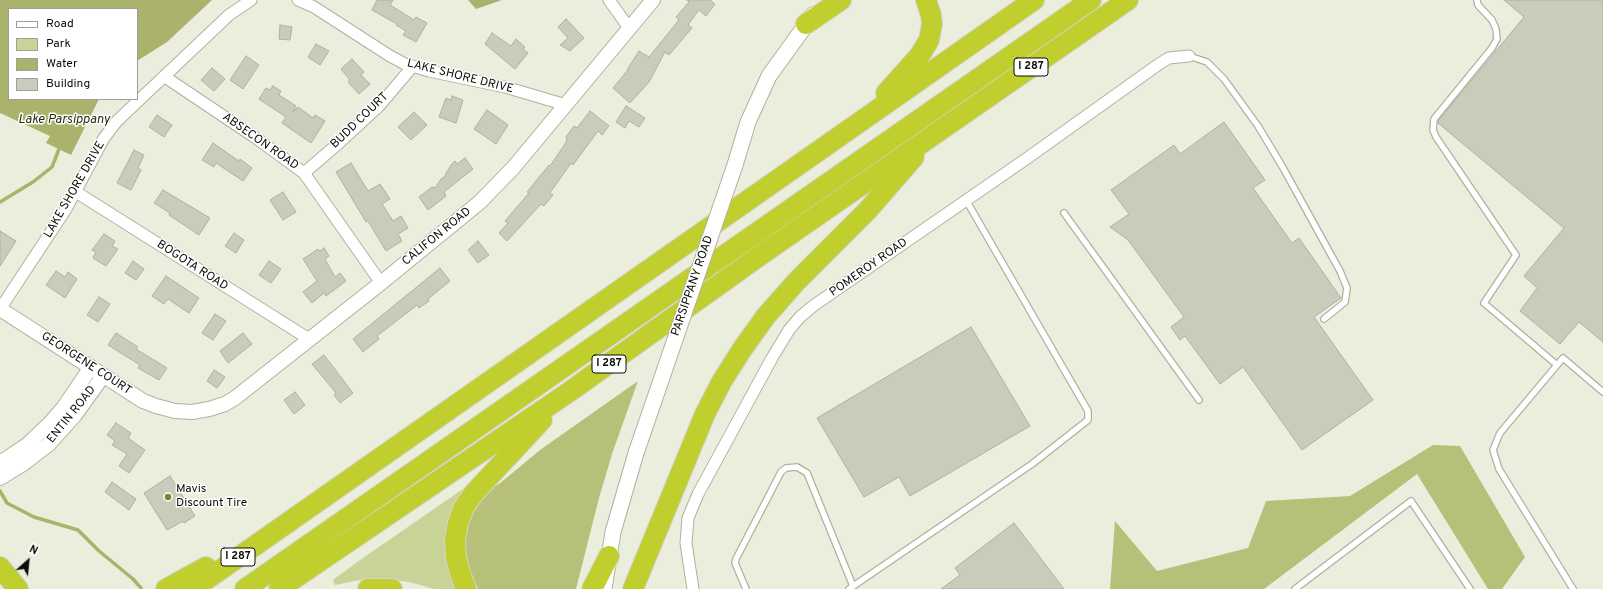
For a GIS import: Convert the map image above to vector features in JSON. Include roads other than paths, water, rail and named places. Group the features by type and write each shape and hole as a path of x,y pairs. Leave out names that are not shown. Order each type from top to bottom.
{"highway":[{"path":"806,24 841,0"},
{"path":"863,118 920,55 929,40 932,19 926,0"},
{"name":"I 287","path":"193,589 863,118 1034,0"},
{"path":"245,589 1091,0"},
{"name":"I 287","path":"279,589 569,392 762,254 1128,0"},
{"path":"633,589 705,414 722,381 743,348 766,316 796,282 868,210 935,134"},
{"path":"466,589 456,557 458,523 464,507 474,493 569,392"},
{"path":"166,589 284,526"},
{"path":"592,589 608,556"},
{"path":"0,567 18,589"},
{"path":"368,589 392,589"}],"main road":[{"name":"PARSIPPANY ROAD","path":"604,589 613,532 636,453 735,165 748,122 769,76 824,0"}],"street":[{"name":"LAKE SHORE DRIVE","path":"0,309 66,209 104,138 117,121 229,15 251,0"},
{"name":"LAKE SHORE DRIVE","path":"298,0 314,7 390,56 413,66 505,87 566,105"},
{"path":"609,0 629,28"},
{"name":"CALIFON ROAD","path":"175,411 192,412 203,410 225,404 235,398 381,283 480,202 513,168 653,0"},
{"name":"POMEROY ROAD","path":"693,589 686,543 688,518 698,494 789,330 800,317 813,306 1159,64 1169,58 1189,56"},
{"name":"BUDD COURT","path":"304,172 340,142 378,106 413,66"},
{"name":"ABSECON ROAD","path":"165,77 304,172 381,283"},
{"name":"BOGOTA ROAD","path":"76,192 309,340"},
{"name":"GEORGENE COURT","path":"0,309 143,401 175,411"},
{"name":"ENTIN ROAD","path":"0,463 27,445 50,423 64,407 91,367"},
{"name":"ENTIN ROAD","path":"0,478 23,464 48,445 75,415 103,376"}],"lane":[{"path":"1477,0 1478,5 1492,20 1496,29 1497,39 1492,48 1434,119 1433,130 1436,137 1516,255 1484,303 1556,365"},
{"path":"1189,56 1207,62 1224,79 1258,126 1286,172 1340,271 1347,288 1345,302 1324,319"},
{"path":"746,589 735,563 781,472 786,468 797,467 807,473 851,587 1032,464 1088,420 1088,412 966,200"},
{"path":"1064,213 1199,400"},
{"path":"1573,589 1499,469 1493,450 1500,433 1563,358 1603,392"},
{"path":"1296,589 1411,501 1470,589"}],"water":[{"name":"Lake Parsippany","path":"0,0 212,0 167,42 138,60 138,8 8,8 8,100 98,100 71,155 46,143 50,136 0,113"},
{"path":"468,0 502,0 476,9"}],"waterway":[{"path":"0,202 33,182 52,167 59,149"},
{"path":"0,491 7,503 34,517 78,530 99,551 133,579 141,588"}],"place":[{"name":"Mavis Discount Tire","path":"168,497"}]}
